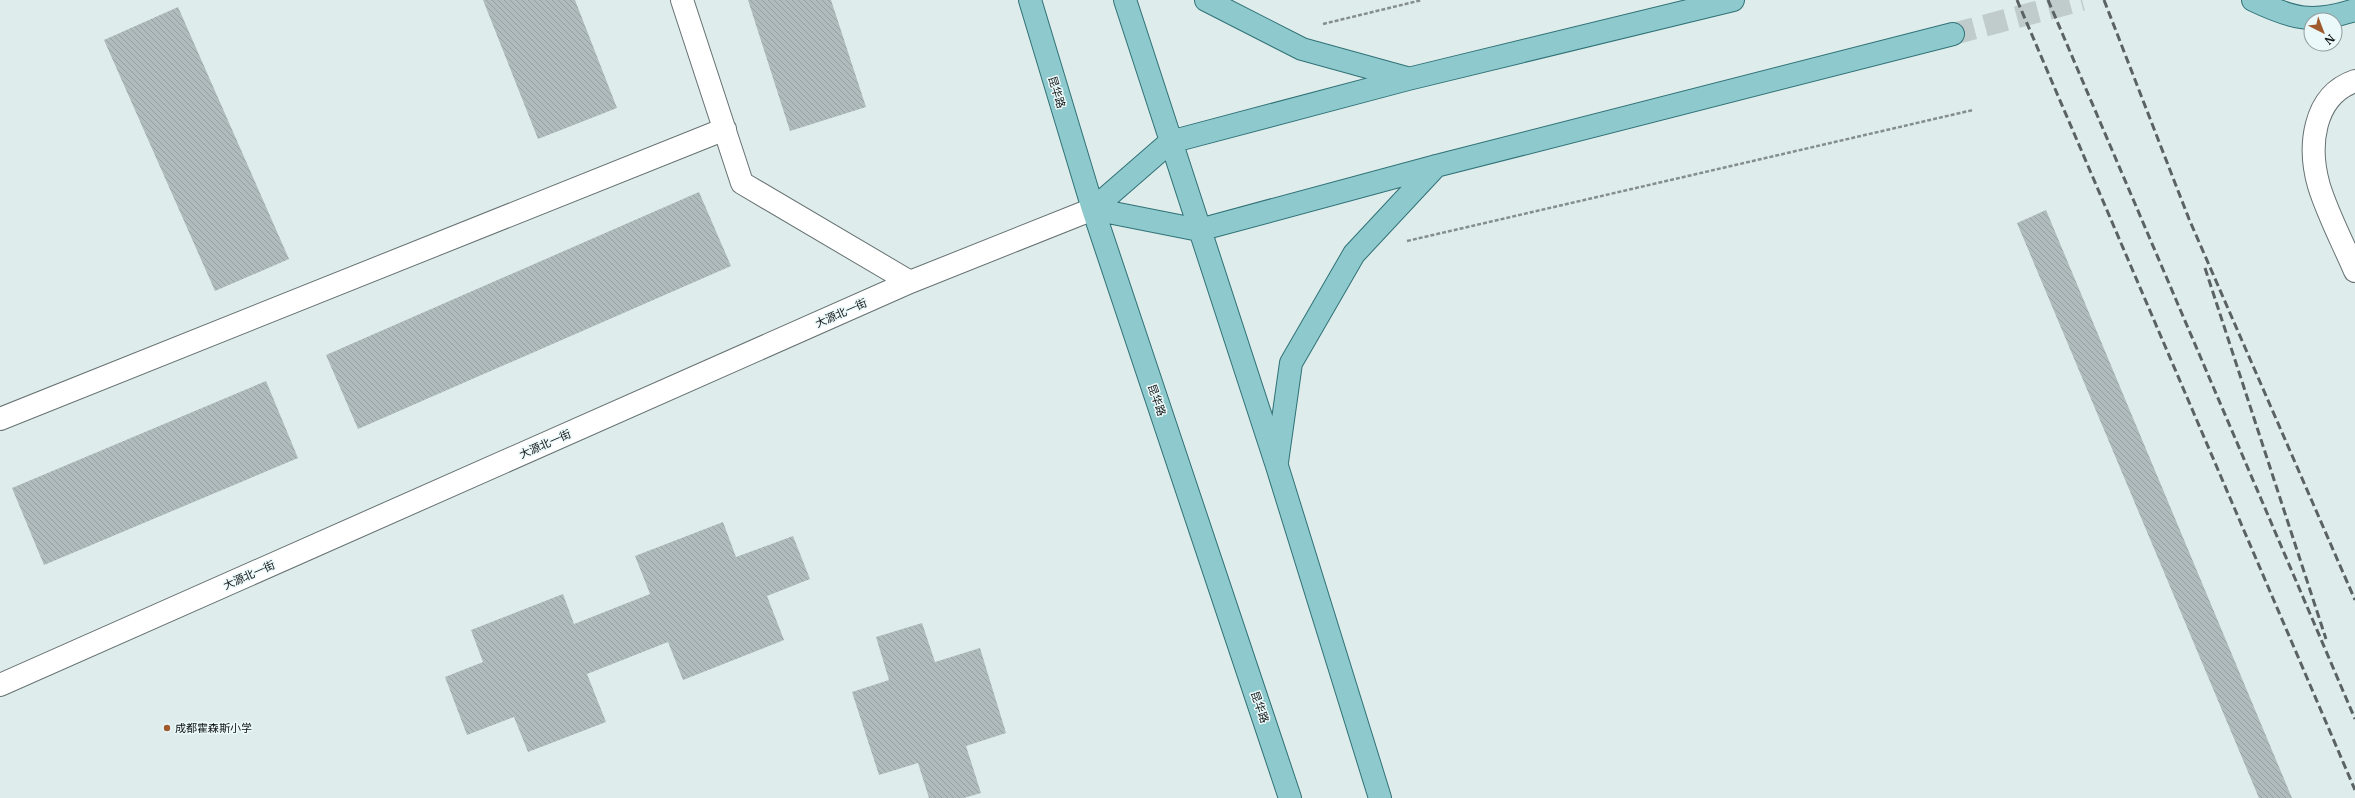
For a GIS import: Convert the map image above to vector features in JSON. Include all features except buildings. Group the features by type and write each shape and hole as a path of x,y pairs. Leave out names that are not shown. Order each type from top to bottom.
{"main road":[{"name":"昆华路","path":"1030,0 1093,209 1290,798"},
{"path":"1125,0 1170,142 1277,466 1380,798"},
{"path":"1206,0 1302,49 1408,79"},
{"path":"1093,209 1170,142 1408,79 1733,0"},
{"path":"2253,0 2279,12 2307,19 2334,17 2355,10"},
{"path":"1093,209 1199,230 1436,166 1953,34"},
{"path":"1277,466 1291,363 1354,254 1436,166"}],"street":[{"path":"682,0 742,183 910,282"},
{"path":"2355,81 2344,85 2323,105 2315,132 2314,159 2319,186 2355,271"},
{"path":"0,419 725,129"},
{"name":"大源北一街","path":"0,685 910,282 1093,209"}],"path":[{"path":"1322,24 1422,0"},
{"path":"1401,243 1973,110"}],"tunnel":[{"path":"1953,34 2082,0"}],"railway":[{"path":"2017,0 2355,790"},
{"path":"2048,0 2355,719"},
{"path":"2104,0 2189,219 2355,600"},
{"path":"2205,268 2326,639"}],"place":[{"name":"成都霍森斯小学","path":"167,728"}]}
